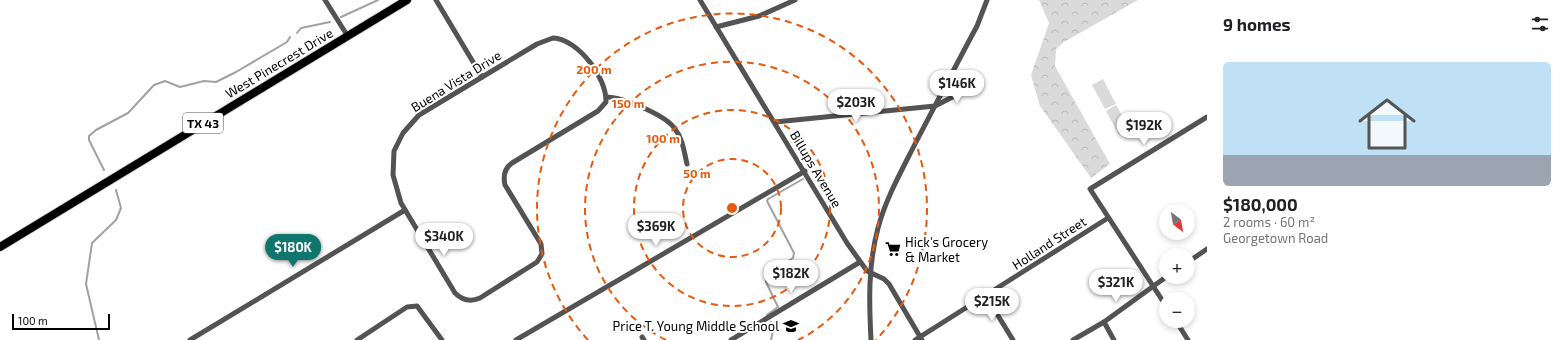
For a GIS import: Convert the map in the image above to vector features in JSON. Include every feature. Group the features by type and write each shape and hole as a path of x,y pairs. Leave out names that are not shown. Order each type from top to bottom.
{"main road":[{"name":"West Pinecrest Drive","path":"0,247 347,35 407,0"}],"street":[{"path":"325,0 347,35"},
{"path":"436,0 482,77"},
{"name":"Billups Avenue","path":"700,0 860,262 870,273 884,279 889,284 919,339"},
{"path":"716,27 759,16 795,0"},
{"path":"871,340 869,300 870,273 878,228 888,202 976,26 987,0"},
{"name":"Buena Vista Drive","path":"549,39 561,39 577,49 597,73 604,86 606,96 604,105 598,111 512,163 507,168 504,178 505,184 541,244 542,254 537,262 480,298 467,300 455,293 405,210 396,190 393,175 393,157 399,139 407,127 419,115 482,77 541,42 549,39"},
{"path":"774,122 935,106 972,87"},
{"path":"606,96 622,99 669,123 678,133 687,164"},
{"path":"1159,295 1090,189 1207,117"},
{"path":"516,340 805,171"},
{"path":"190,340 405,210"},
{"name":"Holland Street","path":"919,339 1108,218"},
{"path":"1195,257 1207,249"},
{"path":"731,340 860,262"},
{"path":"1073,340 1104,322 1159,282"},
{"path":"986,296 1013,340"},
{"path":"357,340 407,308 417,306 442,340"},
{"path":"1104,322 1114,340"},
{"path":"1180,328 1188,340"}],"green space":[{"path":"1039,0 1138,0 1064,42 1056,49 1055,66 1110,164 1091,178 1040,106 1031,75 1049,23"},
{"path":"1103,79 1116,104 1105,109 1092,85"},
{"path":"1116,105 1130,129 1119,135 1106,111"}],"waterway":[{"path":"341,17 378,0"},
{"path":"297,33 301,28 330,22"},
{"path":"104,170 89,140 89,136 96,130 128,113 154,85 165,81 180,87 204,81 216,82 287,42 290,37"},
{"path":"767,315 778,307 766,282 766,277 771,271 793,258 794,253 767,201 803,179"},
{"path":"99,340 86,284 92,243 116,220 121,208 116,190"},
{"path":"771,322 773,331 771,340"}],"place":[{"name":"Hick's Grocery & Market","path":"893,249"},
{"name":"Price T. Young Middle School","path":"791,326"}]}
